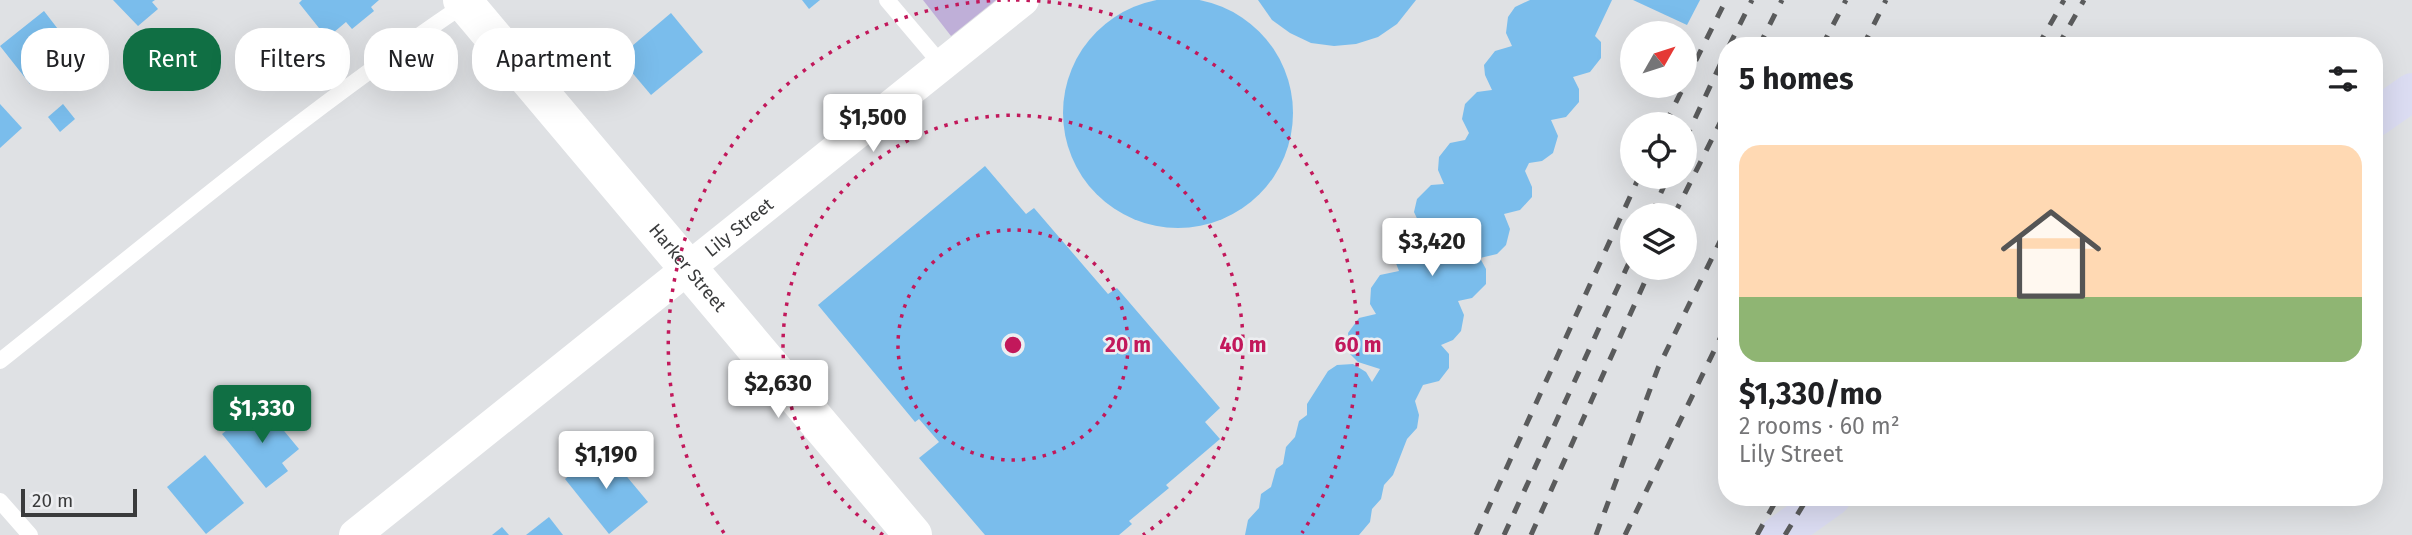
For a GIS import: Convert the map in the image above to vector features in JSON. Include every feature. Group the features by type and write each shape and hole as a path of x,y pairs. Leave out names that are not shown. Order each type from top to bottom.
{"highway":[{"path":"2383,112 2412,92"},
{"path":"1779,535 1819,506"}],"street":[{"name":"Lily Street","path":"355,535 1023,0"},
{"name":"Harker Street","path":"464,2 913,535"}],"lane":[{"path":"887,0 942,65"},
{"path":"0,361 276,140 464,2"},
{"path":"0,501 30,535"}],"shaded area":[{"path":"923,0 996,0 951,36"}],"building":[{"path":"1162,-1 1194,-1 1211,3 1232,11 1260,31 1280,59 1293,102 1293,124 1288,146 1280,167 1260,195 1232,215 1189,228 1167,228 1145,223 1124,215 1096,195 1076,167 1063,124 1063,102 1068,80 1076,59 1096,31 1124,11"},
{"path":"113,0 155,0 152,2 158,9 138,26"},
{"path":"302,0 379,0 371,7 374,11 352,29 346,22 339,28 319,28 299,3"},
{"path":"802,0 820,0 809,9"},
{"path":"1258,0 1416,0 1397,24 1378,37 1356,44 1334,46 1311,43 1290,33 1272,20"},
{"path":"1530,0 1612,0 1595,36 1601,42 1601,58 1590,72 1573,77 1579,89 1579,102 1566,117 1551,120 1558,136 1553,153 1542,161 1529,163 1525,171 1532,187 1532,197 1520,210 1504,214 1510,229 1506,245 1497,254 1480,258 1486,269 1486,284 1472,298 1458,301 1464,315 1461,331 1453,340 1441,345 1449,354 1449,368 1439,381 1423,385 1415,401 1419,415 1417,428 1407,439 1393,475 1384,485 1381,499 1372,509 1370,522 1359,535 1245,535 1248,520 1259,508 1261,494 1271,487 1276,469 1283,464 1286,447 1295,437 1299,421 1307,415 1307,404 1328,371 1337,365 1353,364 1366,372 1372,382 1380,369 1358,362 1350,354 1348,333 1359,318 1376,314 1370,304 1371,288 1380,275 1399,271 1392,253 1396,239 1405,230 1421,227 1414,212 1417,199 1431,185 1444,184 1438,170 1439,157 1450,143 1465,140 1469,133 1462,119 1465,104 1477,92 1492,90 1484,65 1495,51 1512,46 1506,33 1508,17 1515,7"},
{"path":"1633,0 1700,0 1689,21 1678,21"},
{"path":"44,11 57,28 23,28"},
{"path":"671,13 703,52 651,95 635,76 635,43"},
{"path":"21,29 21,73 0,46"},
{"path":"0,104 22,128 0,148"},
{"path":"63,104 75,119 60,132 48,117"},
{"path":"985,166 1026,214 1034,208 1108,294 1117,288 1220,408 1205,422 1220,439 1166,485 1169,488 1129,521 1132,524 1119,535 985,535 919,458 939,442 919,419 915,422 818,305"},
{"path":"261,403 299,449 282,463 288,471 266,488 222,434"},
{"path":"603,448 648,502 609,534 565,479"},
{"path":"205,455 244,503 206,534 167,487"},
{"path":"549,517 563,535 526,535"},
{"path":"502,527 509,535 492,535"}],"railway":[{"path":"1698,56 1726,0"},
{"path":"1734,37 1752,0"},
{"path":"1764,37 1782,0"},
{"path":"1827,37 1846,0"},
{"path":"1868,37 1886,0"},
{"path":"2043,37 2064,0"},
{"path":"2063,37 2084,0"},
{"path":"1697,114 1718,69"},
{"path":"1671,112 1678,98"},
{"path":"1680,203 1718,127"},
{"path":"1476,535 1634,189"},
{"path":"1656,203 1663,189"},
{"path":"1596,535 1658,368 1718,245"},
{"path":"1504,535 1621,280"},
{"path":"1531,535 1646,280"},
{"path":"1625,535 1718,343"},
{"path":"1757,535 1773,506"},
{"path":"1785,535 1803,506"}]}
